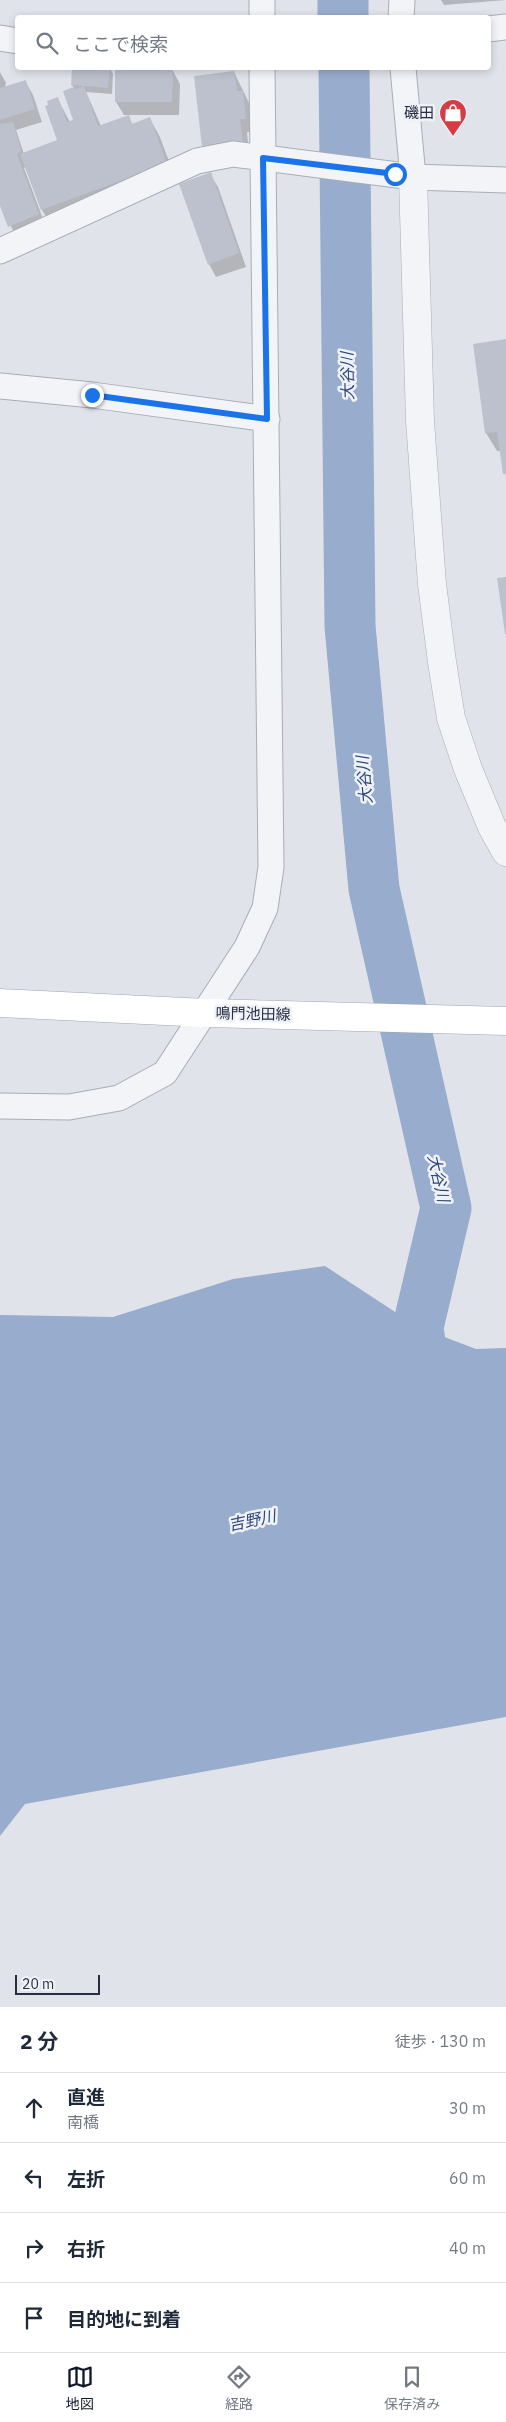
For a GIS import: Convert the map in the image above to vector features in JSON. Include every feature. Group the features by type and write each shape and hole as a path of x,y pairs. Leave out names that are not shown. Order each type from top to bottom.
{"main road":[{"name":"鳴門池田線","path":"0,1003 206,1013 506,1021"}],"street":[{"path":"262,0 262,15"},
{"path":"401,15 402,0"},
{"path":"491,29 506,27"},
{"path":"0,38 15,40"},
{"path":"0,1106 69,1107 119,1098 165,1073 206,1013 247,947 265,908 271,867 267,419 269,158 257,70"},
{"path":"403,70 404,176 420,421 432,584 442,662 451,718 468,769 492,827 506,852"},
{"path":"0,251 197,161 233,154 404,176 506,180"},
{"path":"0,386 92,395 267,419"}],"water":[{"name":"吉野川","path":"325,1266 418,1327 476,1349 506,1348 506,1717 25,1804 0,1836 0,1315 113,1317 233,1279"}],"building":[{"path":"72,70 110,70 108,88 71,85"},
{"path":"115,70 173,70 172,102 115,102"},
{"path":"234,71 237,91 243,91 246,119 240,119 243,142 202,147 194,76"},
{"path":"26,80 35,109 0,120 0,88"},
{"path":"84,86 98,126 129,115 132,124 150,117 167,164 41,210 20,154 57,140 45,106 48,105 47,101 58,97 67,122 73,120 63,91"},
{"path":"13,122 21,151 17,154 39,214 8,227 0,206 0,124"},
{"path":"211,172 239,253 208,265 179,184"},
{"path":"506,339 506,474 503,474 497,432 485,433 473,344"},
{"path":"506,577 506,634 505,634 497,578"}],"waterway":[{"name":"大谷川","path":"343,0 343,15"},
{"name":"大谷川","path":"344,70 350,626 374,889 446,1208 418,1327 427,1396"}],"place":[{"name":"磯田","path":"453,137"}],"route":[{"path":"92,395 267,419 263,158 395,174"}]}
